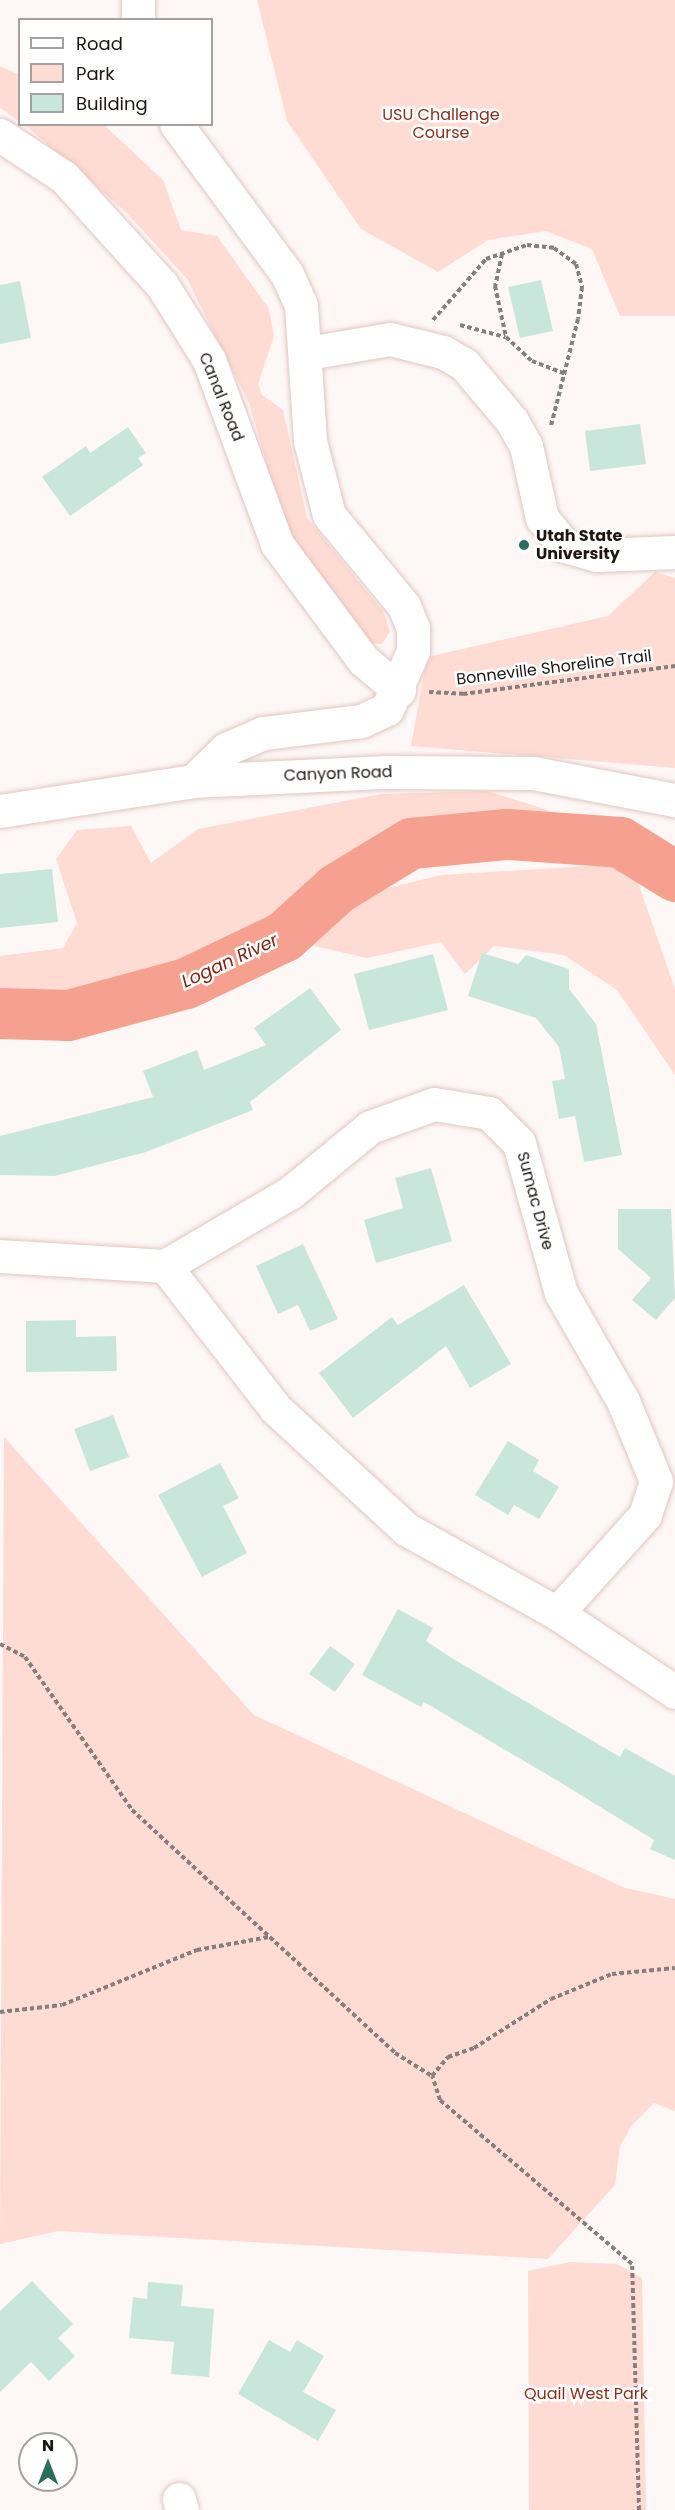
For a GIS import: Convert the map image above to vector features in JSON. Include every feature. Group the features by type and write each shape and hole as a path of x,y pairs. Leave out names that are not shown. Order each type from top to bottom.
{"street":[{"path":"138,0 138,18"},
{"path":"177,126 287,274 301,305 308,353 310,441 329,514 404,606 413,628 413,651 399,690 387,709 361,721 263,733 235,745 193,781"},
{"name":"Canal Road","path":"0,135 64,177 162,285 209,360 277,544 363,660 399,690"},
{"path":"308,353 362,342 417,342 464,364 491,392 526,446 542,518 565,546 597,555 675,552"},
{"name":"Canyon Road","path":"0,811 193,781 387,772 533,773 675,800"},
{"name":"Sumac Drive","path":"165,1266 291,1192 370,1127 434,1104 489,1113 519,1143 561,1293 623,1401 656,1481 645,1515 557,1613"},
{"path":"0,1256 165,1266 275,1408 332,1466 405,1529 557,1613 675,1692"}],"path":[{"path":"417,342 486,259 527,245 554,248 576,264 582,287 555,421 526,446"},
{"path":"502,253 495,286 506,337 532,361 566,374"},
{"name":"Bonneville Shoreline Trail","path":"399,690 463,694 675,666"},
{"path":"0,1644 25,1657 132,1810 395,2053 432,2076 440,2100 632,2264 639,2510"},
{"path":"0,2012 62,2005 197,1950 270,1937"},
{"path":"432,2076 448,2057 474,2048 550,1999 612,1974 675,1968"}],"green space":[{"name":"USU Challenge Course","path":"257,0 675,0 675,316 620,316 592,249 546,231 488,240 438,272 361,229 287,121"},
{"path":"0,66 18,75 18,120 0,108"},
{"path":"26,126 105,126 163,180 181,230 217,236 269,309 274,336 258,384 262,395 283,410 307,518 383,611 390,632 382,644 360,643 284,524 249,403 187,279 126,212"},
{"path":"655,572 675,578 675,768 411,746 427,657 608,616"},
{"path":"487,791 548,810 551,822 538,830 486,827 379,837 364,882 371,892 442,875 621,864 636,877 675,989 675,1075 617,990 564,955 494,946 465,974 441,942 367,958 297,942 290,913 216,952 77,997 0,999 0,956 63,948 77,923 56,859 77,830 131,826 151,863 198,829 381,794"},
{"path":"4,1437 254,1715 625,1888 675,1899 675,2111 654,2103 632,2125 620,2146 615,2185 548,2259 58,2231 0,2244"},
{"name":"Quail West Park","path":"570,2262 617,2264 642,2278 646,2510 529,2510 528,2271"}],"building":[{"path":"541,280 553,331 520,338 508,287"},
{"path":"20,281 31,338 0,344 0,285"},
{"path":"640,424 646,464 590,471 585,431"},
{"path":"128,427 146,453 138,458 143,465 70,516 42,477 86,446 90,453"},
{"path":"52,869 58,922 0,928 0,874"},
{"path":"482,953 518,964 526,955 569,969 569,989 596,1024 622,1155 584,1162 575,1116 559,1119 552,1081 565,1079 559,1047 536,1018 468,996"},
{"path":"433,954 448,1010 369,1030 354,974"},
{"path":"310,988 341,1030 250,1102 253,1110 146,1152 55,1176 0,1175 0,1136 153,1097 143,1071 197,1050 204,1070 266,1045 254,1028"},
{"path":"431,1168 452,1241 376,1263 364,1220 403,1208 395,1178"},
{"path":"618,1209 671,1209 675,1298 656,1320 632,1300 651,1278 618,1249"},
{"path":"303,1244 338,1319 310,1331 298,1305 278,1314 256,1266"},
{"path":"464,1285 511,1364 470,1388 446,1346 353,1418 319,1373 392,1317 398,1325"},
{"path":"76,1320 76,1337 116,1336 117,1371 26,1372 26,1321"},
{"path":"113,1415 129,1457 90,1471 74,1429"},
{"path":"508,1441 539,1460 533,1471 559,1487 539,1519 514,1505 508,1515 475,1495"},
{"path":"220,1463 239,1498 223,1506 247,1553 202,1577 158,1495"},
{"path":"398,1609 433,1628 426,1641 450,1657 620,1757 625,1748 675,1776 675,1860 650,1849 654,1840 558,1781 424,1702 421,1707 362,1675"},
{"path":"330,1646 355,1664 335,1692 309,1674"},
{"path":"32,2281 73,2324 58,2338 75,2356 49,2381 31,2362 0,2392 0,2311"},
{"path":"148,2282 183,2285 181,2306 214,2309 209,2377 171,2374 174,2342 129,2338 133,2297 147,2299"},
{"path":"269,2340 290,2352 297,2340 324,2356 303,2392 336,2410 318,2441 238,2394"}],"waterway":[{"name":"Logan River","path":"0,1013 68,1015 186,983 284,936 337,888 411,843 507,834 620,842 675,876"}],"place":[{"name":"Utah State University","path":"524,545"}]}
